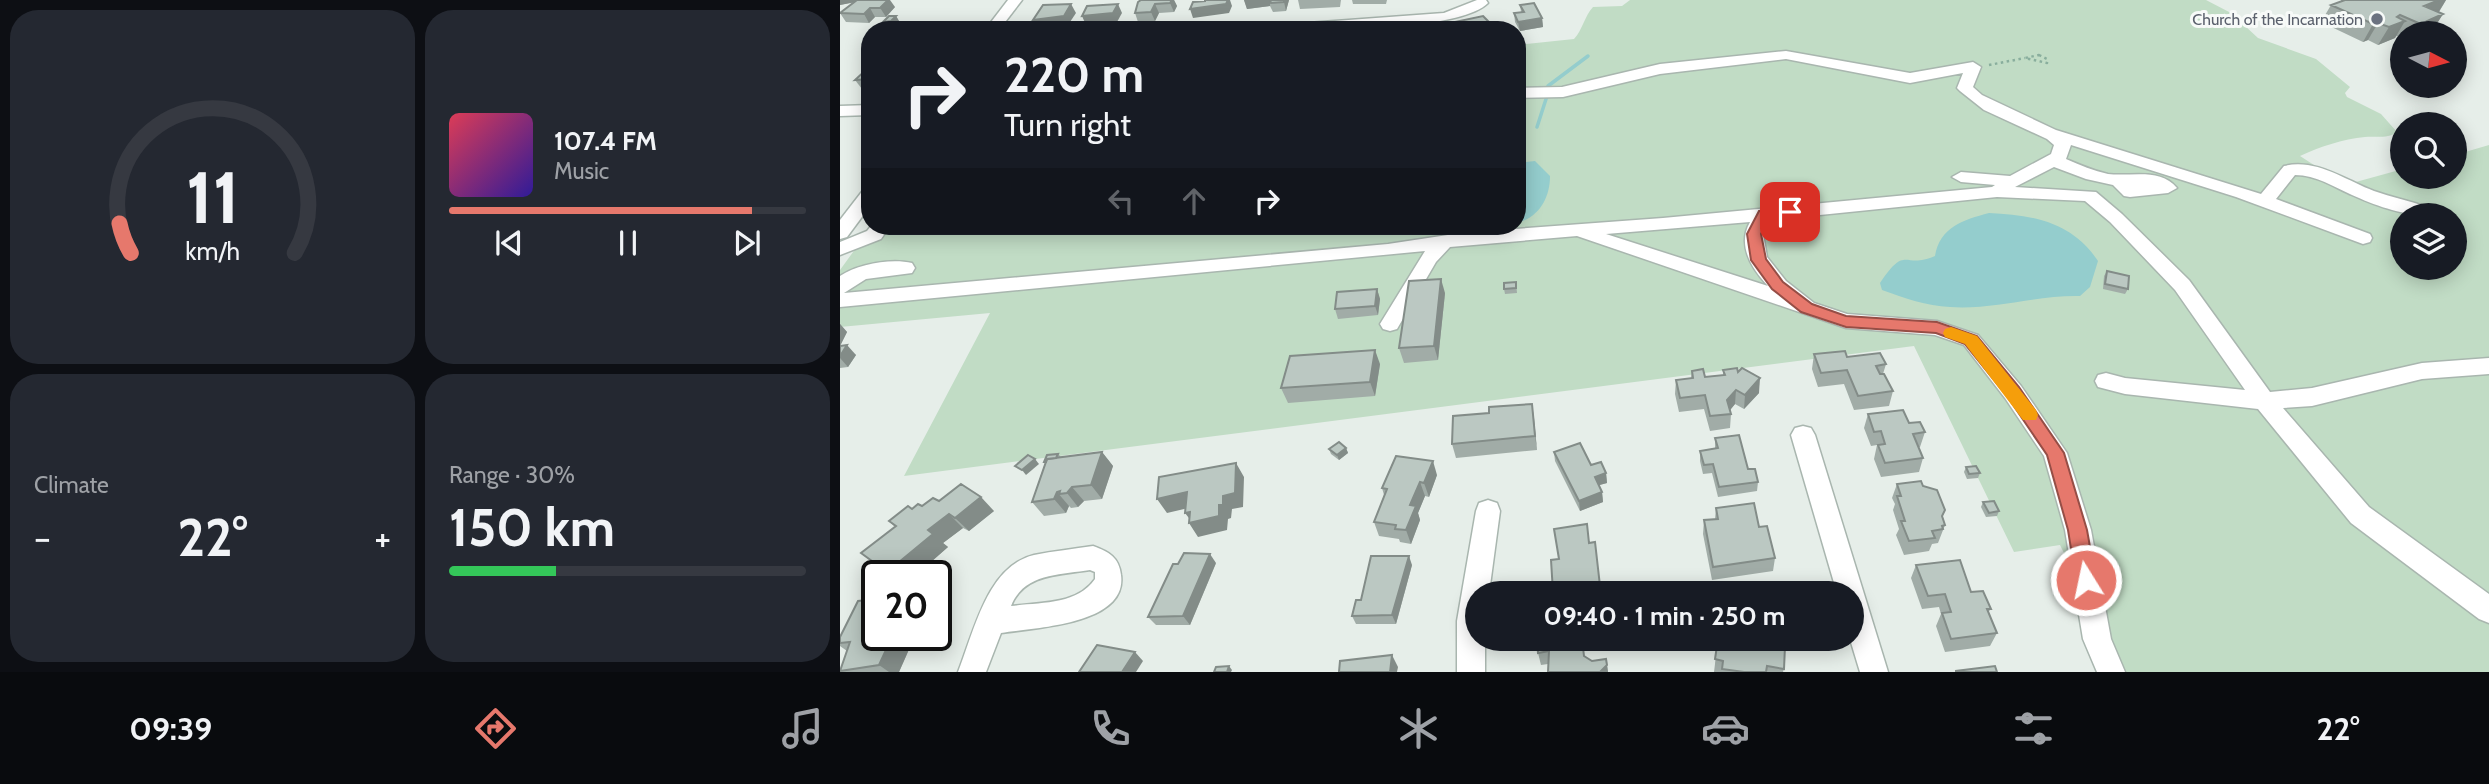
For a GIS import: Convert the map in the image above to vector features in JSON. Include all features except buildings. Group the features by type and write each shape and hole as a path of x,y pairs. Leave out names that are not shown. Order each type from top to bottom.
{"street":[{"path":"999,21 1014,0"},
{"path":"1390,21 1444,17 1464,12 1481,3"},
{"path":"1526,93 1547,93 1660,69 1786,55 1910,78 1973,67"},
{"path":"1973,67 1965,88 1979,102 2055,135 2265,201 2364,238"},
{"path":"840,111 861,110"},
{"path":"1526,234 1764,215 2005,186 2059,157 2063,144 2055,135"},
{"path":"1961,177 2005,186 2090,196 2124,186 2053,160"},
{"path":"2265,201 2290,170 2303,169 2322,173 2369,195 2395,203"},
{"path":"2090,196 2143,244 2182,285 2264,401 2360,514 2489,610"},
{"path":"840,233 861,205"},
{"path":"1764,215 1754,234 1759,260 1778,285 1807,308"},
{"path":"1570,230 1740,283 1846,321 1937,328 1971,340 2013,391 2055,453 2078,530 2097,639 2111,672"},
{"path":"840,249 874,235"},
{"path":"840,300 1388,250 1518,235"},
{"path":"1390,324 1423,273 1429,258 1445,242"},
{"path":"1388,250 1420,265 1423,273"},
{"path":"840,287 849,276 857,273 905,268"},
{"path":"2106,381 2125,386 2264,401 2312,397 2422,371 2489,366"},
{"path":"1803,435 1847,581"},
{"path":"1471,672 1471,621 1488,512"},
{"path":"972,672 993,621"},
{"path":"1864,639 1874,672"}],"path":[{"path":"1973,67 2039,55 2047,59 2047,63 2025,58"}],"green space":[{"path":"1630,0 2206,0 2231,13 2258,38 2316,59 2350,87 2345,93 2347,97 2381,114 2390,124 2390,135 2340,142 2300,156 2345,185 2390,173 2390,189 2467,189 2467,151 2489,145 2489,672 2123,672 2060,545 2014,552 1914,346 904,476 990,313 840,327 840,270 865,235 1526,235 1526,44 1574,39 1593,7 1622,6"}],"water":[{"path":"1535,161 1550,176 1548,192 1542,206 1526,219 1526,162"},
{"path":"1989,213 2036,219 2064,229 2076,237 2098,261 2090,287 2080,296 1966,307 1932,305 1882,290 1880,283 1895,264 1935,256 1947,231 1962,222"}],"waterway":[{"path":"1537,127 1548,86 1588,56"}],"slow traffic":[{"path":"1951,333 1971,340 2029,415"}],"place":[{"name":"Church of the Incarnation","path":"2377,19"}],"route":[{"path":"1790,212 1764,215 1754,234 1759,260 1778,285 1807,308 1846,321 1937,328 1971,340 2013,391 2055,453 2078,530 2086,580"}]}
